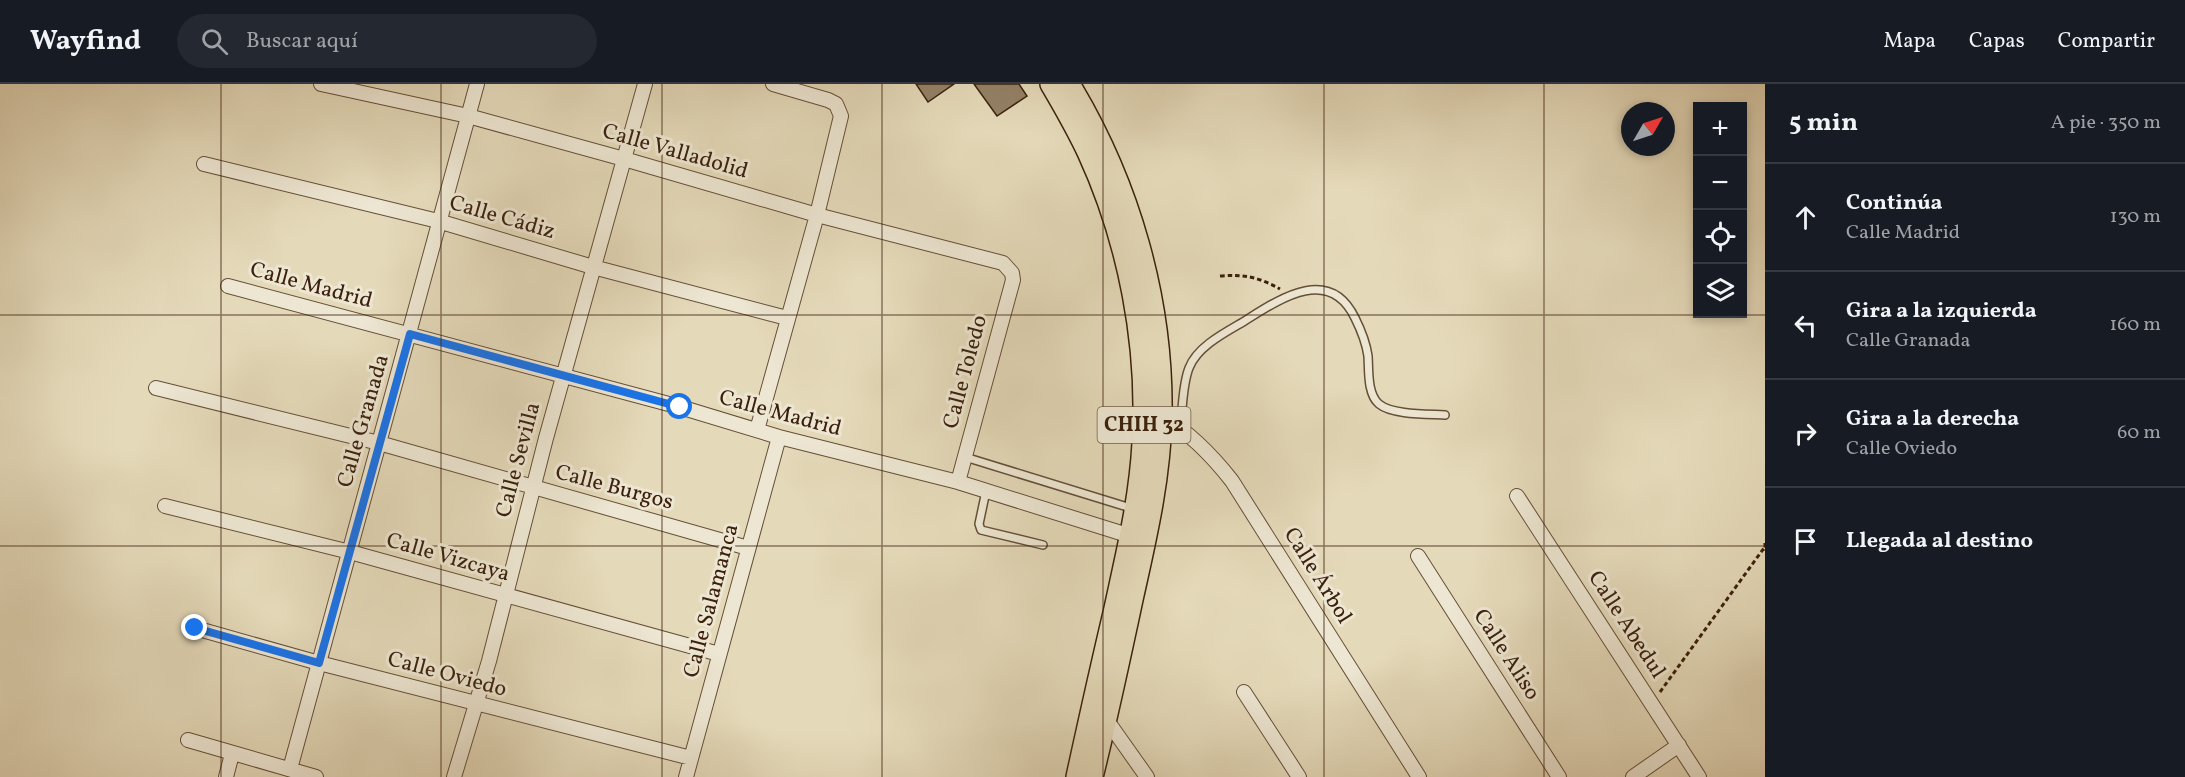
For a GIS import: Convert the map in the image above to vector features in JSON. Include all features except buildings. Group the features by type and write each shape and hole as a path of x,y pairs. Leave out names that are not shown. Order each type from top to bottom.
{"main road":[{"name":"CHIH 32","path":"1051,84 1088,153 1104,191 1129,278 1142,364 1143,446 1135,510 1138,539 1106,719 1092,777"},
{"name":"CHIH 32","path":"1069,84 1109,159 1137,238 1155,329 1161,415 1157,467 1077,777"}],"street":[{"name":"Calle Valladolid","path":"321,84 468,116 817,215 996,260 1003,263 1012,273"},
{"name":"Calle Granada","path":"290,769 477,84"},
{"name":"Calle Sevilla","path":"454,777 645,84"},
{"path":"757,430 817,215 841,116 836,104 773,84"},
{"name":"Calle Cádiz","path":"204,164 438,221 593,267 788,318"},
{"name":"Calle Toledo","path":"958,482 1011,289 1012,273"},
{"name":"Calle Madrid","path":"228,286 779,436 958,482 1138,539"},
{"name":"Calle Burgos","path":"156,388 379,443 748,548"},
{"name":"Calle Árbol","path":"1161,415 1180,427 1214,457 1232,481 1419,777"},
{"name":"Calle Salamanca","path":"686,777 779,436"},
{"name":"Calle Abedul","path":"1517,496 1699,777"},
{"name":"Calle Vizcaya","path":"165,506 350,552 719,654"},
{"name":"Calle Aliso","path":"1418,556 1559,777"},
{"name":"Calle Oviedo","path":"195,628 319,663 691,758"},
{"path":"1244,692 1299,777"},
{"path":"1106,719 1147,777"},
{"path":"188,740 316,777"},
{"path":"1633,777 1679,745"},
{"path":"226,777 232,753"}],"lane":[{"path":"1180,427 1186,376 1194,359 1224,333 1289,295 1308,289 1325,290 1341,297 1351,310 1363,335 1371,390 1375,400 1381,406 1411,413 1445,415"},
{"path":"965,457 1135,510"},
{"path":"986,491 979,524 981,530 1043,545"}],"path":[{"path":"1220,276 1241,274 1270,284 1289,295"},
{"path":"1652,704 1765,550 1765,543"}],"route":[{"path":"195,628 319,663 410,334 680,407"}]}
